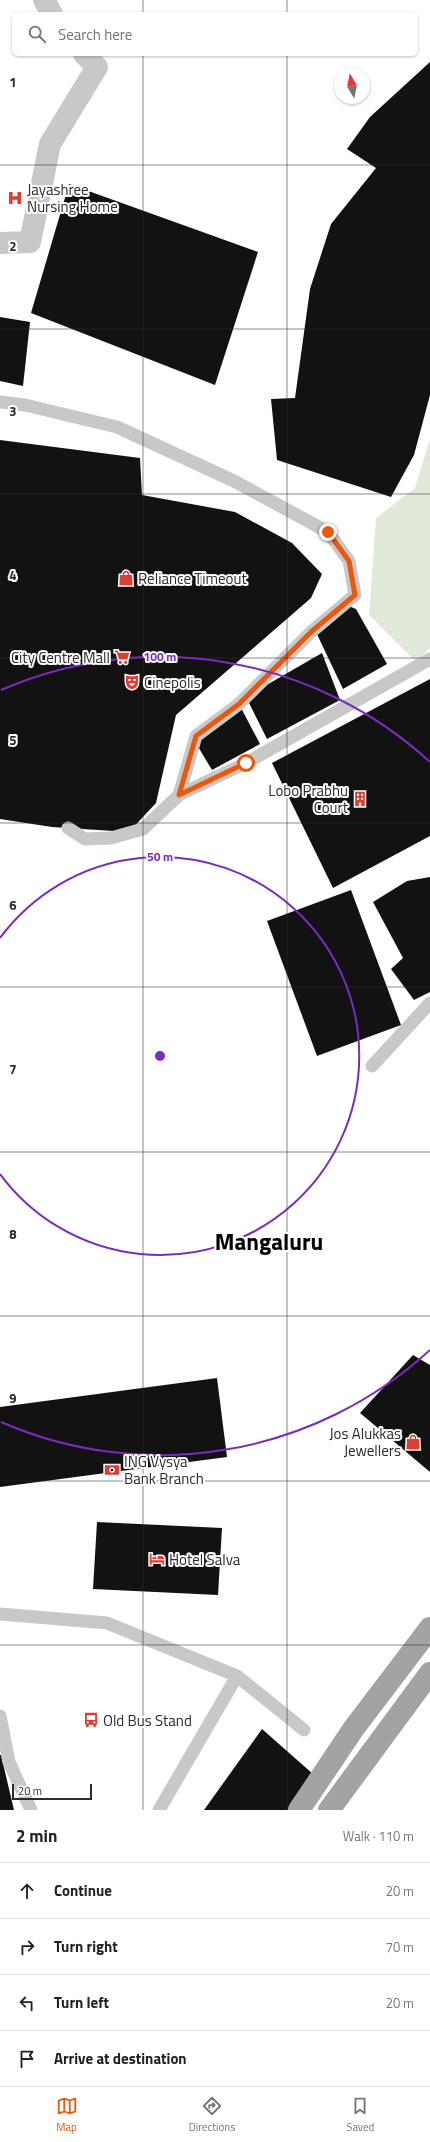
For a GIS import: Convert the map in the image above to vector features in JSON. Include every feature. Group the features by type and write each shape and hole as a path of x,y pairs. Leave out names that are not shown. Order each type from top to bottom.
{"main road":[{"path":"299,1810 354,1728 430,1628"},
{"path":"328,1810 430,1673"}],"street":[{"path":"44,0 51,12"},
{"path":"0,243 30,242 50,144 97,67 86,56"}],"lane":[{"path":"0,402 25,405 124,430 234,481 328,532 349,561 355,595 311,632 239,704 196,736 179,795"},
{"path":"68,828 85,839 111,838 143,829 179,795 246,763 430,659"},
{"path":"372,1066 430,1003"},
{"path":"0,1614 107,1623 237,1676 304,1730"},
{"path":"160,1810 237,1676"},
{"path":"0,1716 9,1762 31,1810"}],"green space":[{"path":"430,439 430,648 416,662 369,615 376,518 415,488"}],"building":[{"path":"430,62 430,395 414,455 391,497 277,460 271,399 295,398 310,289 331,224 376,168 347,149 370,117"},
{"path":"69,184 258,252 215,385 31,313"},
{"path":"0,317 30,322 23,386 0,381"},
{"name":"City Centre Mall","path":"0,440 140,458 142,495 235,512 292,543 322,574 311,598 176,715 156,803 129,832 52,827 0,819"},
{"path":"341,603 356,609 387,664 343,689 315,630"},
{"path":"322,653 340,700 267,739 246,697"},
{"name":"Lobo Prabhu Court","path":"430,679 430,836 333,888 272,763"},
{"path":"239,704 260,744 212,770 194,740"},
{"path":"430,877 430,992 414,1000 391,969 403,958 373,902 407,881"},
{"path":"351,890 401,1025 317,1056 267,921"},
{"name":"Jos Alukkas Jewellers","path":"413,1355 430,1365 430,1472 360,1413"},
{"path":"217,1378 227,1457 0,1487 0,1407"},
{"name":"Hotel Salva","path":"97,1522 222,1528 218,1595 93,1589"},
{"path":"262,1729 313,1774 288,1810 204,1810"},
{"path":"1,1755 14,1810 0,1810"}],"place":[{"name":"Jayashree Nursing Home","path":"15,198"},
{"name":"Reliance Timeout","path":"126,578"},
{"name":"City Centre Mall","path":"122,657"},
{"name":"Cinepolis","path":"132,682"},
{"name":"Lobo Prabhu Court","path":"360,799"},
{"name":"Jos Alukkas Jewellers","path":"413,1442"},
{"name":"ING Vysya Bank Branch","path":"112,1470"},
{"name":"Hotel Salva","path":"157,1559"},
{"name":"Old Bus Stand","path":"91,1720"}],"district":[{"name":"Mangaluru","path":"269,1241"}],"route":[{"path":"246,763 179,795 196,736 239,704 311,632 355,595 349,561 328,532"}]}
